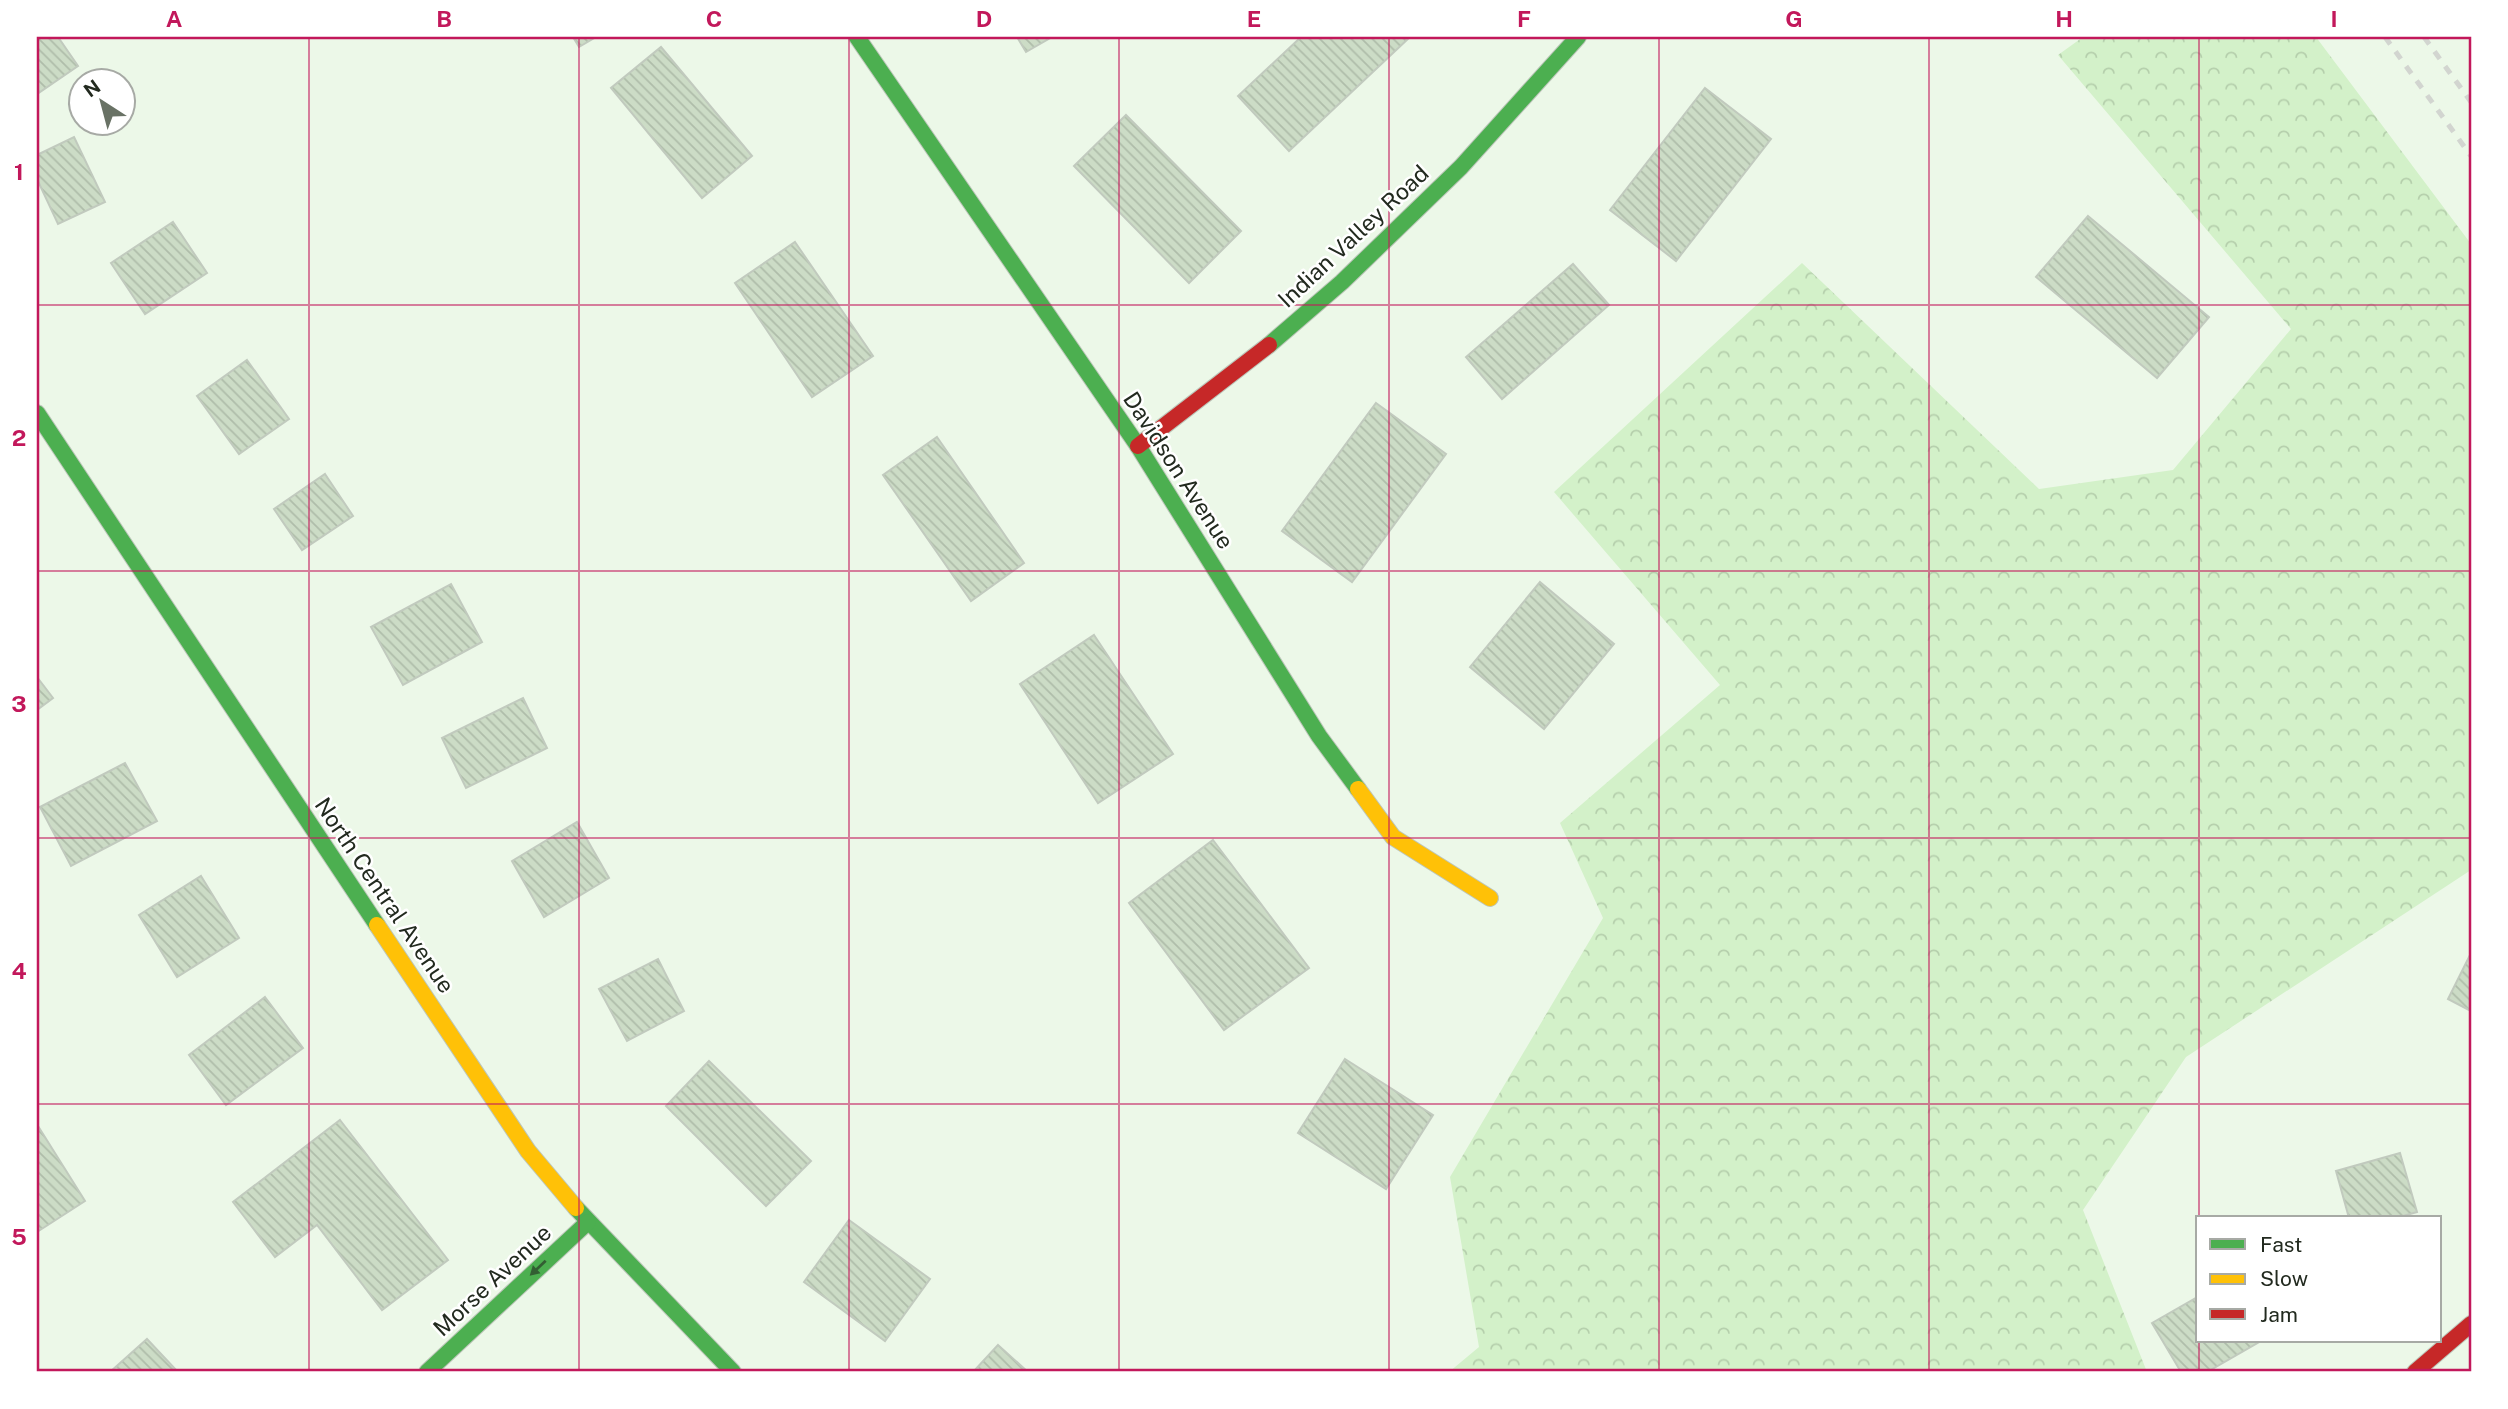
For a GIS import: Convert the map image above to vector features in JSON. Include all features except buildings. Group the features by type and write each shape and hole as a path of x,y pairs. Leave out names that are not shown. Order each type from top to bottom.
{"street":[{"name":"Davidson Avenue","path":"857,37 1138,446 1319,736 1393,837 1490,898"},
{"name":"Indian Valley Road","path":"1138,446 1247,363 1342,282 1461,167 1577,37"},
{"name":"North Central Avenue","path":"37,413 528,1151 588,1222 733,1372"},
{"name":"Morse Avenue","path":"427,1372 588,1222"},
{"path":"2415,1372 2471,1324"}],"green space":[{"path":"2083,37 2316,37 2471,244 2471,870 2186,1057 2083,1210 2147,1372 1449,1372 1479,1347 1450,1177 1603,918 1560,823 1720,685 1554,492 1802,263 2039,489 2173,470 2291,329 2058,55"}],"railway":[{"path":"2385,37 2471,156"},
{"path":"2424,37 2471,102"}],"traffic: fast":[{"path":"857,37 1138,446 1319,736 1358,789"},
{"path":"1269,345 1342,282 1461,167 1578,37"},
{"path":"37,413 377,925"},
{"path":"576,1208 733,1372"},
{"path":"427,1372 588,1222"}],"traffic: slow":[{"path":"1358,789 1393,837 1490,898"},
{"path":"377,925 528,1151 576,1208"}],"traffic: jam":[{"path":"1138,446 1269,345"},
{"path":"2415,1372 2471,1324"}]}
